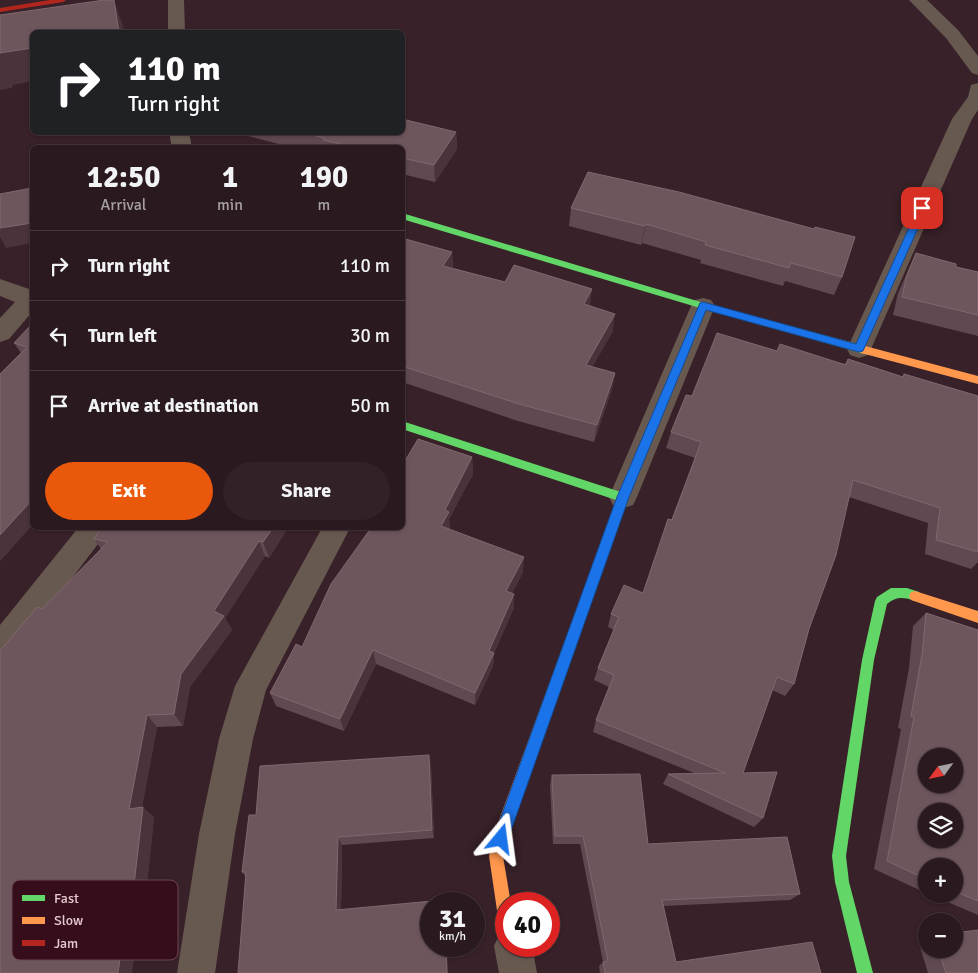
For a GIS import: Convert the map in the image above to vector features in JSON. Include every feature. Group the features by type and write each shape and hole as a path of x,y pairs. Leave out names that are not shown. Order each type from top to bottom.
{"street":[{"path":"0,10 63,0"},
{"path":"176,0 176,30"},
{"path":"917,0 952,34 978,69"},
{"path":"859,348 962,119 977,97 978,89"},
{"path":"405,217 703,306 978,380"},
{"path":"0,287 30,298"},
{"path":"0,333 30,301"},
{"path":"502,892 496,856 505,823 623,497 703,306"},
{"path":"405,426 623,497"},
{"path":"0,649 92,530"},
{"path":"196,973 217,834 236,739 251,686 335,530"},
{"path":"865,973 842,882 839,856 868,660 881,601 892,594 907,593 978,617"},
{"path":"515,957 518,973"}],"building":[{"path":"114,0 119,30 30,30 30,48 0,53 0,15"},
{"path":"405,120 456,132 434,165 405,159 405,145 345,145 323,140 324,138 312,135 405,135"},
{"path":"588,172 679,192 814,229 815,227 855,237 842,277 791,263 789,268 705,245 706,242 646,224 645,226 571,208"},
{"path":"30,188 30,223 0,228 0,194"},
{"path":"405,239 452,252 443,266 505,282 514,265 592,289 584,304 615,314 586,365 615,373 597,425 519,404 405,367"},
{"path":"916,253 956,264 956,267 978,272 978,315 902,297 907,275"},
{"path":"30,326 30,502 0,535 0,374 27,347 14,343"},
{"path":"717,333 777,351 780,344 846,365 848,359 903,377 904,374 978,396 978,552 936,540 940,508 853,480 836,555 809,629 794,684 777,677 743,773 777,772 763,818 668,774 725,773 596,720 614,675 598,668 619,617 611,614 624,585 643,593 668,519 672,520 701,442 671,432 686,395 692,396"},
{"path":"418,439 472,457 445,510 449,512 441,526 524,557 506,591 514,594 489,651 494,653 475,693 373,650 340,719 270,693 296,644 302,647 331,584 370,530 405,530 405,461"},
{"path":"100,530 272,530 263,542 259,541 214,611 224,616 181,674 174,714 147,715 129,809 143,807 135,880 12,880 12,960 120,960 118,973 0,973 0,651 37,607 42,609 108,542 94,539"},
{"path":"926,613 978,630 978,901 963,895 963,858 918,858 918,875 887,861 914,717 911,716 922,655"},
{"path":"429,755 432,830 338,837 336,910 420,902 420,957 446,957 447,973 238,973 246,872 242,872 249,815 256,815 260,766"},
{"path":"640,774 648,844 787,837 800,894 662,900 676,962 812,942 821,973 605,973 603,962 608,961 583,836 555,836 552,775"},
{"path":"978,930 978,973 946,973 941,958 963,958 963,932"}],"traffic: fast":[{"path":"405,217 703,306 865,350"},
{"path":"405,426 623,497 590,589"},
{"path":"865,973 842,882 839,856 868,660 881,601 891,593 907,593 915,596"}],"traffic: slow":[{"path":"865,350 978,380"},
{"path":"502,892 496,856 505,823 590,589"},
{"path":"915,596 978,617"}],"traffic: jam":[{"path":"0,10 63,0"}],"route":[{"path":"501,839 505,823 623,497 703,306 859,348 922,208"}]}
